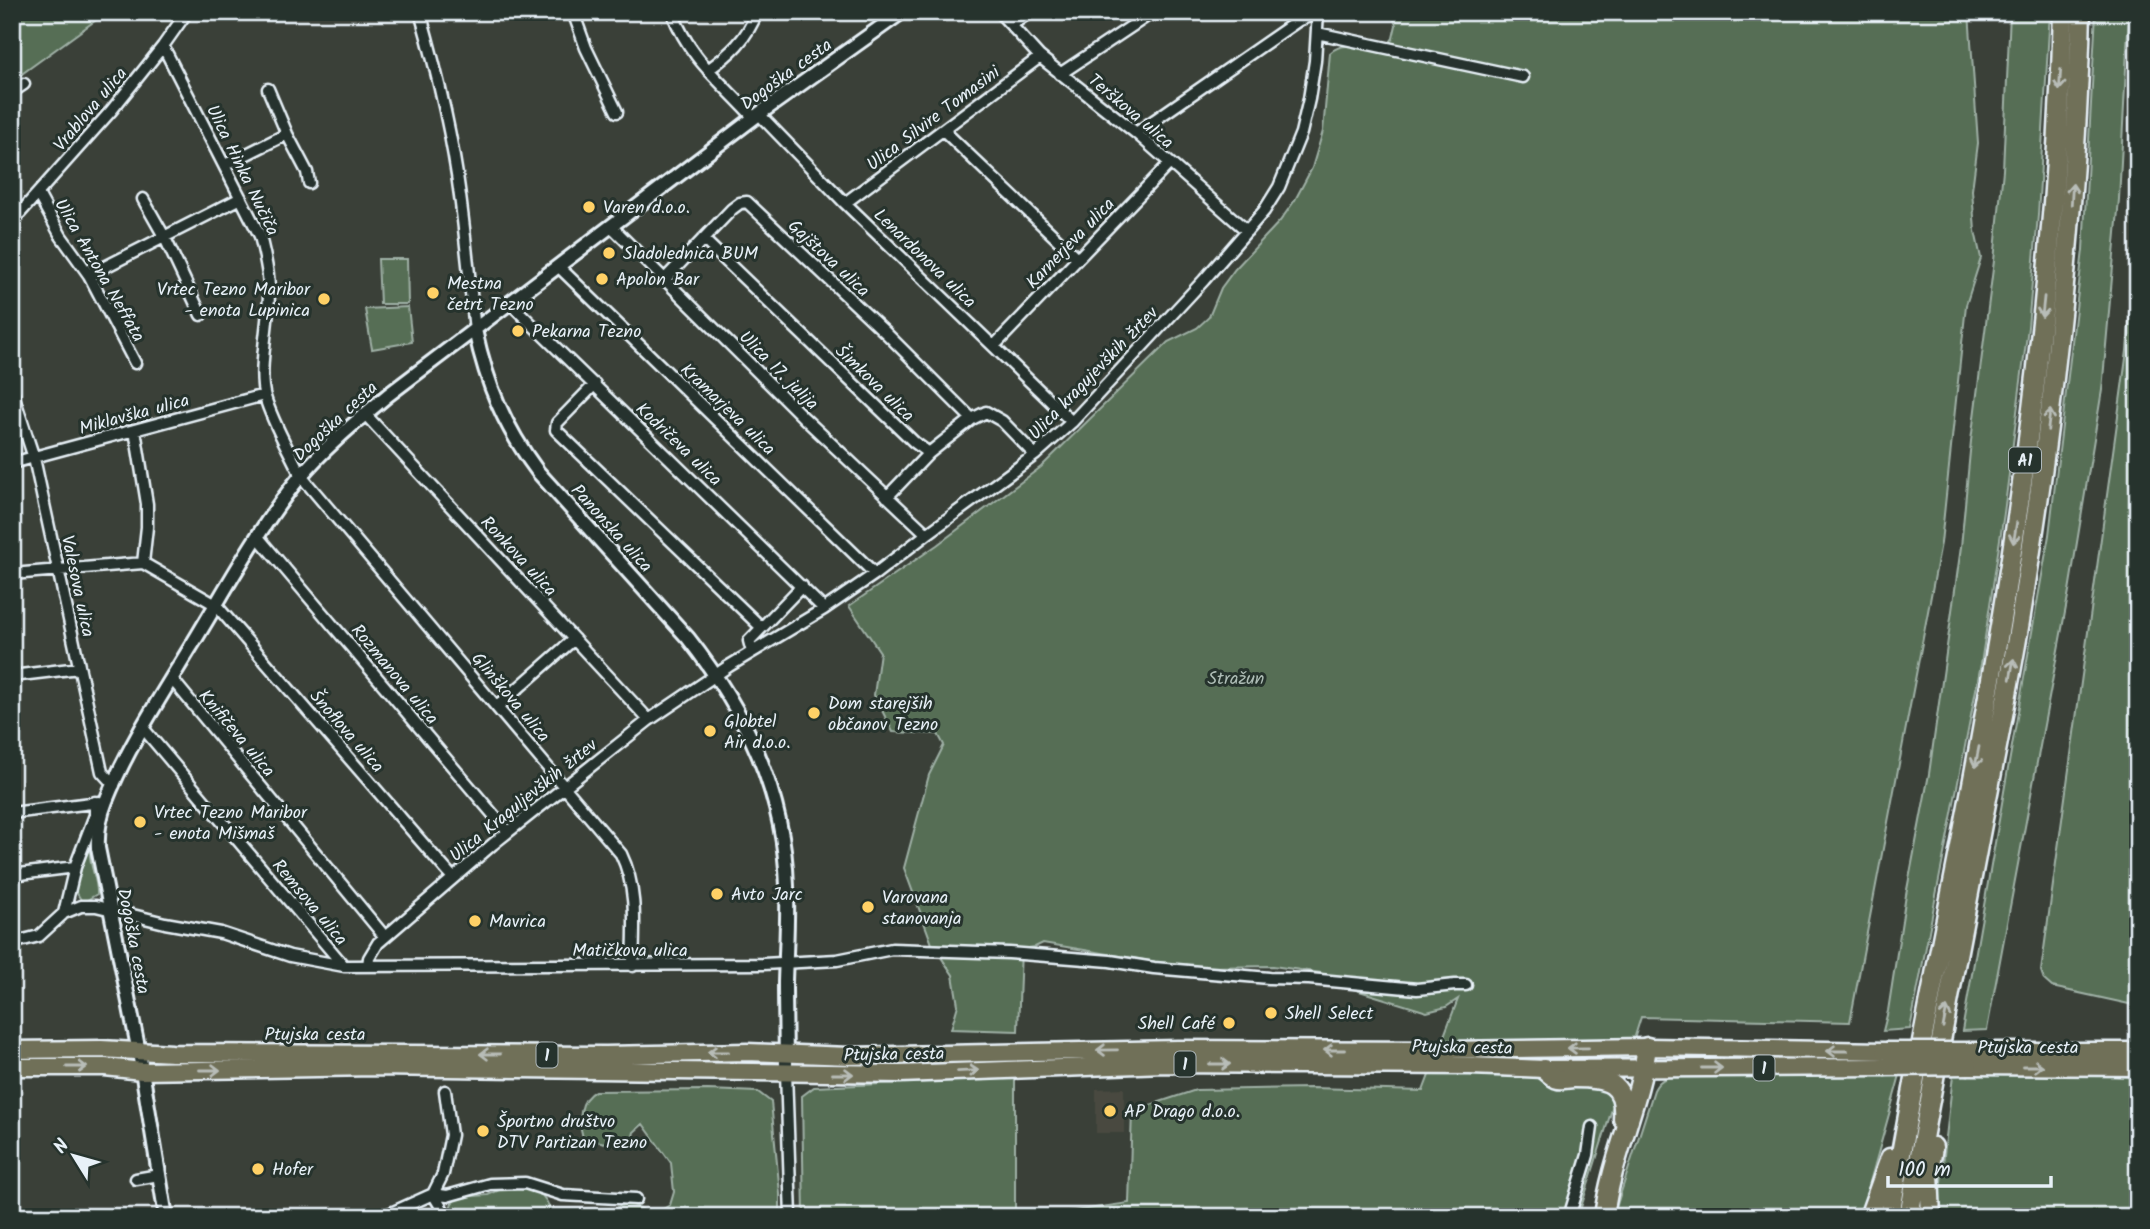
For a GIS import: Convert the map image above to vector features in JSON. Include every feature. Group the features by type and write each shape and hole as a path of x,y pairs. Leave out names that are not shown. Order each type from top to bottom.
{"highway":[{"name":"A1","path":"1890,1217 1908,1106 1982,729 2023,478 2049,251 2063,12"},
{"name":"A1","path":"1909,1217 2021,618 2039,496 2067,256 2080,71 2081,12"},
{"path":"1604,1217 1607,1190 1644,1069 1647,1047"},
{"path":"1544,1069 1556,1079 1593,1078 1607,1081 1616,1087 1622,1095 1620,1142"},
{"path":"1869,1217 1891,1155 1897,1124 1908,1106"},
{"path":"1928,1108 1935,1124 1929,1173 1931,1217"}],"main road":[{"name":"Ptujska cesta","path":"12,1050 606,1055 680,1052 849,1056 1178,1049 1445,1050 1647,1047 1884,1059"},
{"name":"Ptujska cesta","path":"12,1067 105,1067 142,1071 375,1067 900,1074 1177,1064 1644,1069 2138,1051"},
{"name":"Ptujska cesta","path":"1970,1059 2138,1067"}],"street":[{"name":"Vrablova ulica","path":"12,222 111,111 187,12"},
{"name":"Panonska ulica","path":"420,12 434,60 460,195 475,330 490,388 499,410 538,472 688,638 715,674 747,727 763,763 783,839 787,884 786,1053"},
{"path":"573,12 586,48 617,112"},
{"name":"Lenardonova ulica","path":"672,12 691,51 708,70 1072,422"},
{"path":"708,70 739,44 758,12"},
{"name":"Dogoška cesta","path":"139,1052 98,848 100,803 114,785 143,728 279,504 301,476 341,436 388,395 757,116 902,12"},
{"name":"Terškova ulica","path":"999,12 1040,57 1136,133 1247,231"},
{"path":"1011,25 1030,12"},
{"path":"1060,74 1153,12"},
{"path":"1136,133 1299,20 1318,13"},
{"name":"Ulica kragujevških žrtev","path":"715,674 824,609 1035,455 1072,422 1204,280 1264,211 1279,187 1297,143 1309,99 1318,13"},
{"path":"1318,33 1523,77"},
{"name":"Ulica Hinka Nučiča","path":"163,46 260,236 269,289 264,395 301,476"},
{"name":"Ulica Silvire Tomasini","path":"845,203 1040,57"},
{"path":"12,92 24,85"},
{"path":"268,89 307,172 309,183"},
{"path":"943,130 1077,258"},
{"path":"225,164 287,134"},
{"name":"Karnerjeva ulica","path":"994,345 1169,164"},
{"name":"Ulica Antona Neffata","path":"38,194 61,236 89,275 135,363"},
{"path":"89,275 241,198"},
{"path":"143,199 201,315"},
{"name":"Gajštova ulica","path":"664,280 740,203 747,202 972,419"},
{"name":"Ulica 17. julija","path":"611,226 927,534"},
{"name":"Šimkova ulica","path":"703,239 914,442 929,453"},
{"name":"Kramarjeva ulica","path":"559,267 875,574"},
{"name":"Kodričeva ulica","path":"510,303 824,609"},
{"path":"595,384 556,423 556,430 761,627"},
{"name":"Valesova ulica","path":"12,391 34,458 102,772 114,785"},
{"name":"Miklavška ulica","path":"12,463 264,395"},
{"name":"Ronkova ulica","path":"365,414 649,720"},
{"path":"887,497 929,453 980,414 992,414 1035,455"},
{"path":"12,574 143,563 147,504 135,430"},
{"name":"Glinškova ulica","path":"301,476 621,854 629,868 634,889 633,965"},
{"name":"Rozmanova ulica","path":"258,537 508,832"},
{"name":"Šnoflova ulica","path":"143,563 216,605 453,877"},
{"path":"752,652 749,641 802,586"},
{"path":"498,706 574,639"},
{"path":"12,676 79,668"},
{"name":"Ulica Kraguljevških žrtev","path":"368,966 373,949 453,877 649,720 715,674"},
{"name":"Knifičeva ulica","path":"172,679 385,937"},
{"name":"Remsova ulica","path":"143,728 344,966"},
{"path":"12,813 100,803 75,867 64,914 39,936 12,943"},
{"path":"12,875 75,867"},
{"name":"Matičkova ulica","path":"64,914 82,906 96,906 221,933 290,956 344,966 786,963 837,960 892,949 1009,953 1110,961 1154,968 1417,989 1466,985"},
{"path":"139,1052 166,1217"},
{"path":"786,1053 791,1217"},
{"path":"433,1194 443,1174 451,1135 445,1091"},
{"path":"1569,1217 1588,1155 1592,1127"},
{"path":"136,1179 159,1175"},
{"path":"382,1217 433,1194 447,1196 490,1184 525,1183 563,1195 636,1199"},
{"path":"433,1194 447,1217"}],"shaded area":[{"name":"AP Drago d.o.o.","path":"1124,1088 1124,1133 1096,1133 1096,1089"}],"green space":[{"path":"12,12 107,12 12,81"},
{"name":"Stražun","path":"1391,12 1969,12 1978,143 1972,190 1975,231 1981,258 1966,305 1941,543 1850,1022 1641,1017 1578,1217 1033,1217 1129,1203 1132,1111 1196,1090 1312,1088 1423,1091 1458,999 1446,1007 1427,1012 1340,985 1321,973 1273,966 1209,967 1156,962 1043,943 1021,949 1018,1031 951,1029 958,1005 953,975 932,944 904,868 929,775 944,745 938,734 893,732 874,695 880,652 849,606 937,545 1041,467 1168,342 1197,328 1209,317 1221,288 1280,221 1312,168 1323,131 1330,53 1348,46 1382,53 1393,38 1396,25"},
{"path":"2010,12 2050,12 2038,215 2028,327 1981,664 1910,1029 1883,1031 1929,774 1961,547 2003,170"},
{"path":"2096,12 2129,12 2119,199 2102,390 2069,591 1987,1030 1962,1031 2049,535 2083,250"},
{"path":"2138,208 2138,1006 2052,987 2044,980 2041,971 2127,351"},
{"path":"378,259 407,259 408,304 380,304"},
{"path":"408,307 412,342 372,349 365,309"},
{"path":"87,848 90,848 97,894 87,900 81,900 75,890"},
{"path":"2080,1073 2138,1078 2138,1217 1936,1217 1934,1204 1939,1200 1953,1075"},
{"path":"1675,1075 1900,1075 1863,1207 1866,1211 1863,1217 1613,1217 1654,1090 1663,1080"},
{"path":"1015,1078 1015,1217 804,1217 802,1096 814,1087"},
{"path":"595,1091 758,1092 771,1102 780,1217 616,1217 618,1207 627,1204 653,1215 670,1205 674,1192 671,1163 643,1124 634,1132 632,1140 605,1143 583,1138 580,1118 586,1099"},
{"path":"508,1186 525,1187 538,1192 546,1201 553,1217 452,1217 448,1213 458,1197 488,1195"}],"place":[{"name":"Varen d.o.o.","path":"589,207"},
{"name":"Sladolednica BUM","path":"609,253"},
{"name":"Apolon Bar","path":"602,279"},
{"name":"Mestna četrt Tezno","path":"433,293"},
{"name":"Vrtec Tezno Maribor - enota Lupinica","path":"324,299"},
{"name":"Pekarna Tezno","path":"518,331"},
{"name":"Dom starejših občanov Tezno","path":"814,713"},
{"name":"Globtel Air d.o.o.","path":"710,731"},
{"name":"Vrtec Tezno Maribor - enota Mišmaš","path":"140,822"},
{"name":"Avto Jarc","path":"717,894"},
{"name":"Varovana stanovanja","path":"868,907"},
{"name":"Mavrica","path":"475,921"},
{"name":"Shell Select","path":"1271,1013"},
{"name":"Shell Café","path":"1229,1023"},
{"name":"AP Drago d.o.o.","path":"1110,1111"},
{"name":"Športno društvo DTV Partizan Tezno","path":"483,1131"},
{"name":"Hofer","path":"258,1169"}]}
